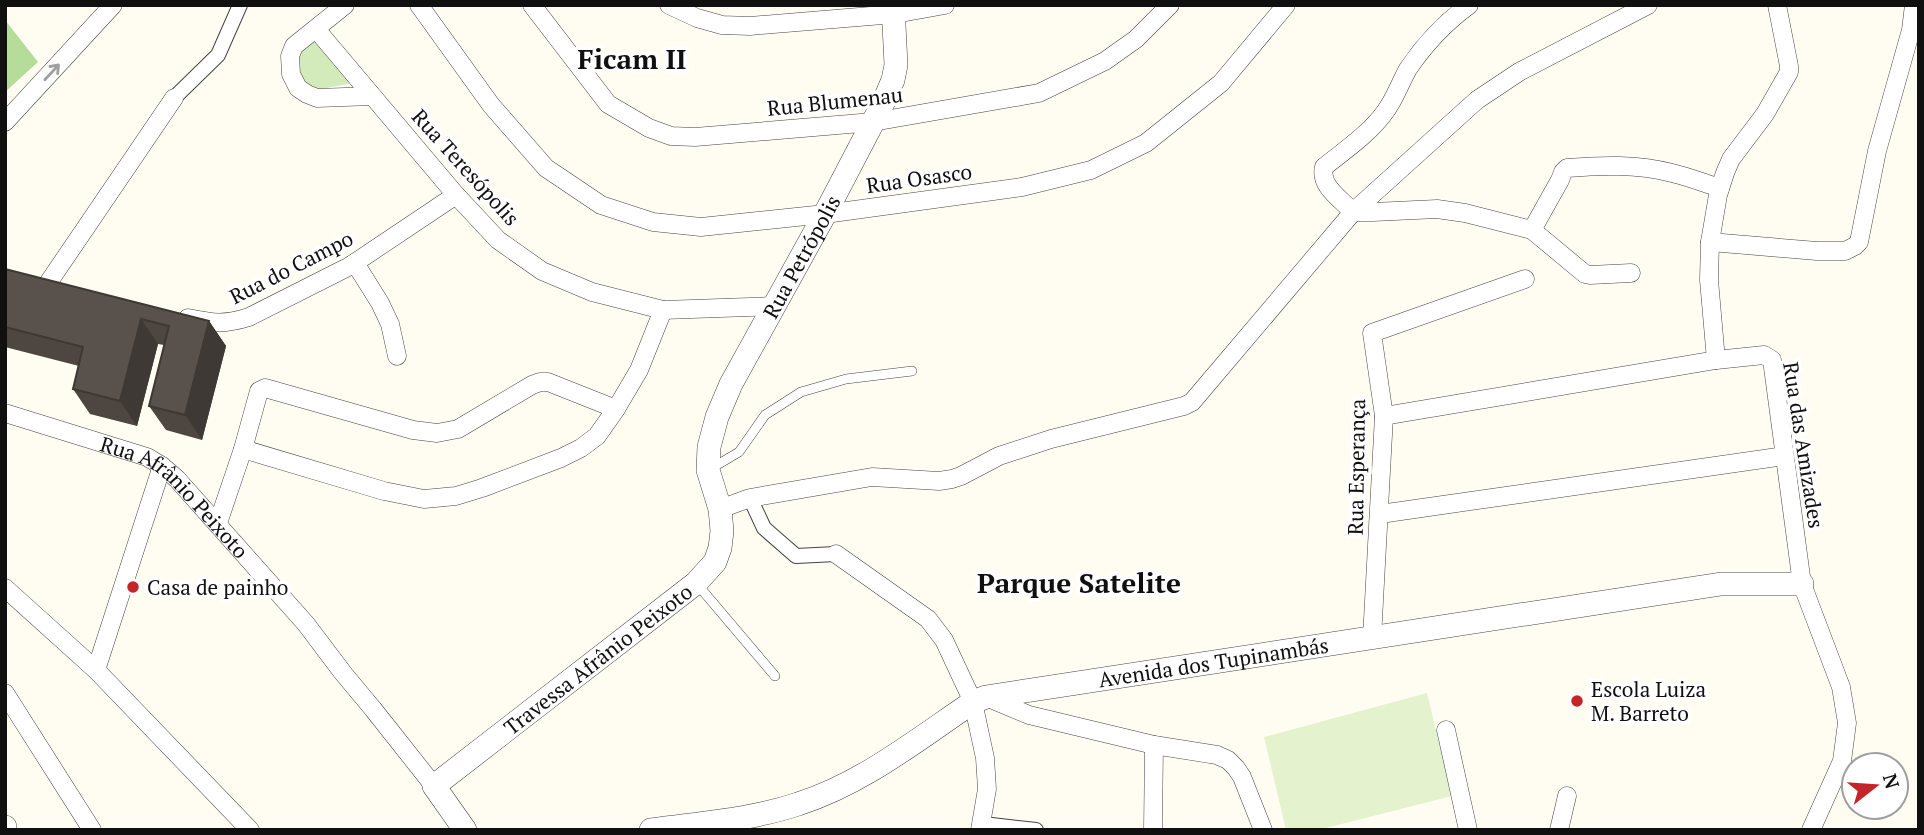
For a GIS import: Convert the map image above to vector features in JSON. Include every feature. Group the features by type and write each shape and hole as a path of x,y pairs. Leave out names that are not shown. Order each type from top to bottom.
{"street":[{"path":"5,122 113,5"},
{"path":"42,292 174,98 218,55 240,5"},
{"path":"345,5 292,50 291,74 298,88 317,98 372,96"},
{"name":"Rua Osasco","path":"419,5 491,105 546,168 601,205 653,222 701,228 1022,187 1091,170 1146,143 1221,83 1286,5"},
{"name":"Rua Blumenau","path":"532,5 608,104 649,128 671,136 695,137 873,122 1039,93 1105,61 1136,39 1170,5"},
{"path":"669,5 697,18 722,25 750,26 945,5"},
{"path":"1469,5 1430,41 1408,69 1381,117 1324,167 1322,171 1325,183 1353,212 1437,209 1465,213 1532,230 1585,274 1631,273"},
{"path":"720,509 750,498 872,477 939,481 952,479 999,457 1051,439 1192,402 1353,212 1477,100 1519,72 1648,5"},
{"path":"1716,360 1709,280 1710,242 1720,188 1731,159 1765,114 1789,72 1777,5"},
{"path":"1710,242 1817,251 1845,251 1859,242 1877,150 1911,30 1914,5"},
{"name":"Rua Petrópolis","path":"720,509 708,470 709,447 717,417 731,384 825,214 893,80 896,65 894,10"},
{"name":"Rua Teresópolis","path":"316,29 456,195 498,240 542,271 592,292 663,310 775,306"},
{"path":"1532,230 1567,168 1629,166 1672,173 1720,188"},
{"name":"Rua do Campo","path":"167,314 218,324 249,317 355,263 456,195"},
{"path":"355,263 390,324 397,356"},
{"name":"Rua Esperança","path":"1373,638 1384,416 1372,333 1525,279"},
{"path":"243,449 384,492 424,499 456,496 527,471 581,448 597,436 639,370 663,310"},
{"name":"Rua das Amizades","path":"1384,416 1716,360 1764,355 1772,360 1802,584 1841,687 1847,723 1842,761 1811,830"},
{"path":"218,523 243,449 258,391 265,388 413,430 437,433 458,429 540,382 548,382 616,409"},
{"name":"Rua Afrânio Peixoto","path":"5,413 147,457 162,466 218,523 306,624 434,786 465,830"},
{"path":"1380,514 1784,456"},
{"path":"96,670 162,466"},
{"path":"750,498 764,528 796,556 836,554 928,620 944,640 979,700 986,789 982,827 1036,830"},
{"name":"Travessa Afrânio Peixoto","path":"434,786 696,583 715,562 720,548 720,509"},
{"name":"Avenida dos Tupinambás","path":"651,830 749,823 864,775 979,700 1016,692 1721,584 1802,584"},
{"path":"5,588 96,670 250,830"},
{"path":"1016,692 1029,715"},
{"path":"5,693 92,830"},
{"path":"979,700 1029,715 1154,745 1217,755 1228,760 1242,777 1263,830"},
{"path":"1446,730 1468,830"},
{"path":"1153,830 1154,745"},
{"path":"1559,830 1567,796"}],"lane":[{"path":"708,470 739,453 765,415 801,392 846,379 912,371"},
{"path":"696,583 775,676"}],"green space":[{"path":"5,20 38,62 5,92"},
{"path":"316,31 359,82 310,91 295,81 296,47"},
{"path":"1427,693 1452,796 1318,830 1286,830 1264,737"}],"building":[{"path":"5,269 209,321 185,415 149,406 169,326 141,319 120,401 73,389 83,347 5,327"}],"place":[{"name":"Casa de painho","path":"133,587"},
{"name":"Escola Luiza M. Barreto","path":"1577,701"}],"district":[{"name":"Ficam II","path":"632,58"},
{"name":"Parque Satelite","path":"1079,582"}]}
